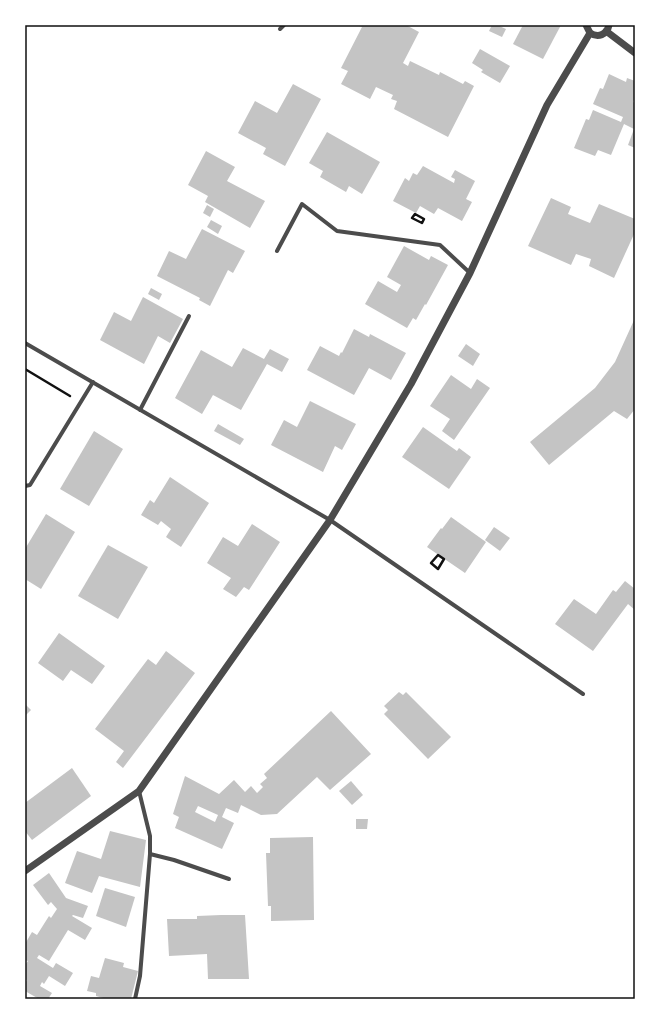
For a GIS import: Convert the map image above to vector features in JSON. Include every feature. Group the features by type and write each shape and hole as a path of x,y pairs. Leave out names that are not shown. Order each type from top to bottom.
{"street":[{"path":"586,25 590,33 593,35 600,35 607,28 635,53"},
{"path":"25,871 140,791 330,520 411,384 470,273 547,105 590,33"},
{"path":"277,251 302,204 337,231 440,245 470,273"},
{"path":"140,410 189,316"},
{"path":"25,343 330,520 583,694"},
{"path":"25,486 30,485 93,382"},
{"path":"135,999 140,976 150,854 150,836 140,791"},
{"path":"150,854 174,860 229,878"}],"path":[{"path":"25,369 80,403"},
{"path":"438,555 444,559 438,568 431,564 438,555"}],"building":[{"path":"406,25 419,32 403,63 408,66 410,61 439,75 440,72 463,84 465,81 474,86 448,137 394,109 397,101 391,99 393,95 376,87 370,99 341,84 348,71 341,68 362,27 359,26"},
{"path":"492,25 497,25 506,29 502,37 489,31"},
{"path":"523,25 561,25 543,59 513,44"},
{"path":"480,49 510,66 500,83 481,72 483,70 472,63"},
{"path":"609,74 626,82 627,78 635,81 635,97 633,102 635,103 635,148 628,145 634,129 624,124 611,155 598,150 595,156 574,148 586,119 589,120 593,110 621,122 623,117 593,104 600,88 603,89"},
{"path":"293,84 321,99 285,166 263,154 266,148 238,133 255,101 277,113"},
{"path":"327,132 380,162 362,194 349,186 346,192 320,177 323,171 309,163"},
{"path":"206,151 235,167 227,181 265,201 250,228 205,202 208,196 188,185"},
{"path":"423,166 454,183 455,179 451,177 455,170 475,181 466,199 472,202 462,221 438,208 434,214 420,206 416,213 393,201 405,178 409,181 413,173 417,175"},
{"path":"551,198 571,207 568,214 590,223 599,204 635,219 635,232 614,278 589,266 591,259 576,254 571,265 528,246"},
{"path":"207,205 214,209 210,217 203,213"},
{"path":"211,220 222,226 218,234 207,227"},
{"path":"202,229 245,251 233,273 228,270 210,306 199,300 200,298 157,276 169,251 186,259"},
{"path":"404,246 429,260 431,256 448,265 426,305 425,304 416,320 413,318 407,328 365,304 378,281 397,292 401,285 387,277"},
{"path":"151,288 162,294 159,300 148,294"},
{"path":"143,297 183,319 170,343 158,336 144,364 100,340 114,312 131,321"},
{"path":"635,318 635,409 627,419 614,411 549,465 530,442 595,388 615,362"},
{"path":"354,329 369,337 370,334 406,353 391,380 369,368 354,395 307,370 320,346 339,356"},
{"path":"466,344 480,354 473,366 458,356"},
{"path":"243,348 264,359 270,349 289,359 282,372 267,364 241,410 213,395 202,414 175,398 201,350 232,367"},
{"path":"451,375 471,389 477,379 490,388 454,440 442,431 450,419 430,406"},
{"path":"310,401 356,424 342,450 335,446 323,472 271,445 284,420 297,427"},
{"path":"218,424 244,439 240,445 214,431"},
{"path":"423,427 457,451 459,448 471,457 449,489 402,457"},
{"path":"94,431 123,449 89,506 60,489"},
{"path":"170,477 209,503 181,547 166,537 171,529 161,521 158,525 141,515 150,500 154,503"},
{"path":"46,514 75,532 41,589 25,579 25,549"},
{"path":"451,517 486,542 465,573 427,547"},
{"path":"252,524 280,542 249,590 244,587 236,597 223,589 231,578 207,563 223,537 238,546"},
{"path":"494,527 510,538 500,551 485,540"},
{"path":"108,545 148,567 118,619 78,596"},
{"path":"625,581 635,589 635,610 628,604 593,651 555,624 574,599 596,614 613,590 616,592"},
{"path":"59,633 105,666 92,684 71,670 63,681 38,663"},
{"path":"166,651 195,673 123,768 116,762 124,751 95,729 148,659 156,665"},
{"path":"399,692 403,695 406,692 451,737 428,759 384,714 388,710 384,706"},
{"path":"25,704 31,710 25,716"},
{"path":"331,711 371,754 330,790 317,777 277,814 261,815 241,805 238,813 226,808 222,817 234,823 222,849 175,828 179,817 173,814 185,776 219,794 234,780 245,792 251,786 257,793 263,787 260,784 267,778 264,774","holes":["198,806 218,815 215,822 195,812"]},
{"path":"72,768 91,796 32,840 25,831 25,803"},
{"path":"351,781 363,795 352,805 339,791"},
{"path":"356,819 368,819 367,829 356,829"},
{"path":"110,831 146,840 140,887 99,876 92,893 65,883 77,851 101,859"},
{"path":"313,837 314,920 271,921 271,906 268,906 266,853 270,853 270,838"},
{"path":"49,873 66,898 88,906 83,918 72,916 92,928 85,940 68,930 49,961 39,955 37,958 53,968 56,963 73,973 65,986 49,976 44,984 42,982 40,986 52,993 48,999 39,999 25,991 25,984 27,980 25,979 25,965 28,961 25,960 25,944 32,932 37,935 49,916 51,918 57,909 51,902 48,905 33,885"},
{"path":"105,888 135,897 126,927 96,916"},
{"path":"245,915 249,979 208,979 207,954 169,956 167,919 197,919 197,916"},
{"path":"105,958 124,963 123,967 138,971 131,999 107,999 96,996 96,993 87,991 91,976 99,978"}]}
